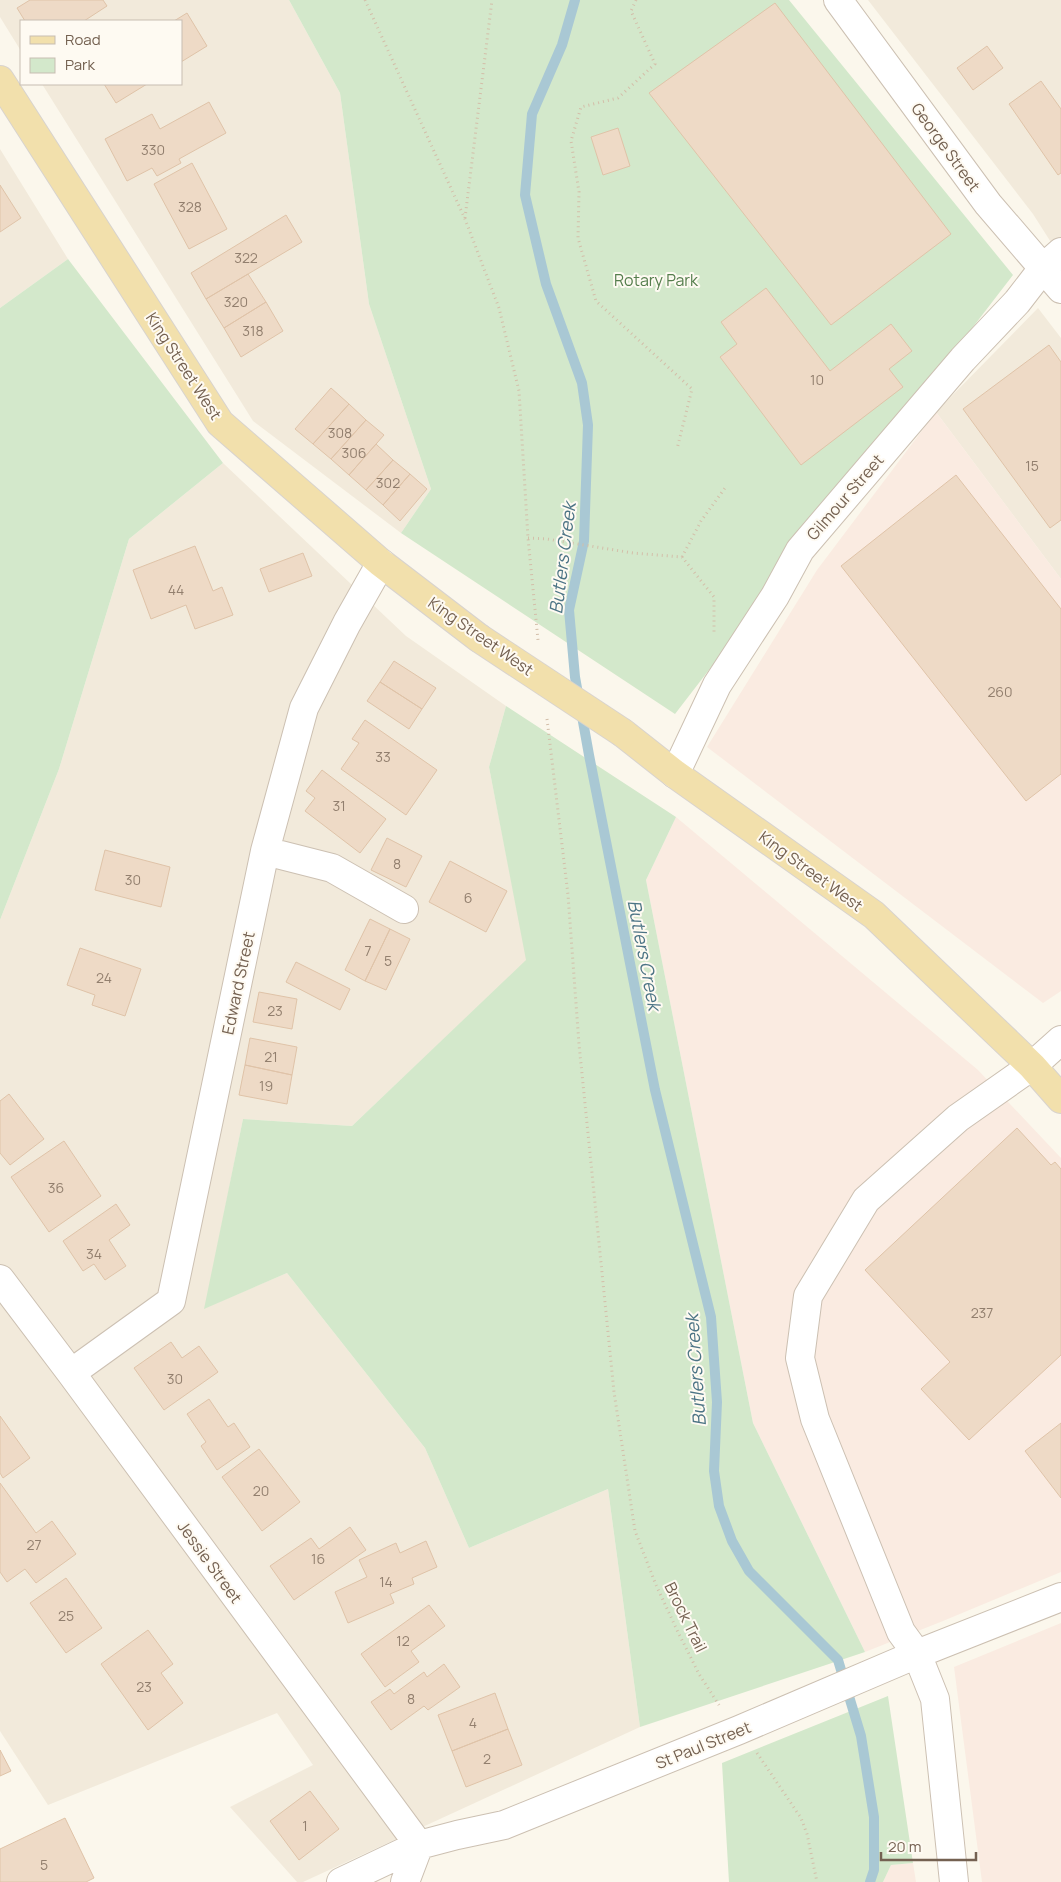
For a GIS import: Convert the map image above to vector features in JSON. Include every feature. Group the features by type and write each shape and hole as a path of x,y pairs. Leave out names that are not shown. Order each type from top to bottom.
{"main road":[{"name":"King Street West","path":"3,92 220,423 381,564 479,638 622,733 675,774 874,915 1032,1066 1061,1099"}],"street":[{"name":"George Street","path":"838,0 988,204 1053,260 1061,289"},
{"name":"Gilmour Street","path":"675,774 717,685 775,596 800,550 963,359 1018,302 1053,260"},
{"name":"Edward Street","path":"71,1373 171,1301 265,851 304,708 347,624 381,564"},
{"path":"265,851 332,868 404,908"},
{"path":"954,1882 934,1699 917,1654 901,1632 816,1419 800,1358 808,1296 866,1200 958,1118 1032,1066 1061,1040"},
{"name":"Jessie Street","path":"0,1279 420,1845"},
{"name":"St Paul Street","path":"341,1882 420,1845 504,1825 739,1730 917,1654 1061,1597"},
{"path":"405,1882 420,1845"}],"path":[{"path":"364,0 465,219 499,308 519,391 528,538 539,644"},
{"path":"465,219 492,0"},
{"path":"636,0 631,11 655,64 618,98 581,107 571,141 579,192 578,238 596,301 692,388 677,449"},
{"path":"682,557 701,522 724,488"},
{"path":"528,538 547,539 633,553 682,557 714,597 714,640"},
{"name":"Brock Trail","path":"546,711 568,895 578,1044 614,1392 636,1531 656,1585 677,1630 700,1674 722,1710"},
{"path":"757,1752 801,1818 808,1834 817,1882"}],"shaded area":[{"path":"0,0 289,0 340,93 369,304 431,489 401,533 253,421 43,85 182,85 182,20 20,20 20,49 0,17"},
{"path":"868,0 1061,0 1061,258 1033,214"},
{"path":"0,149 68,259 0,308"},
{"path":"1038,308 1061,338 1061,579 936,412"},
{"path":"936,412 1061,579 1061,991 1043,1003 707,747 817,570"},
{"path":"223,463 406,636 506,706 489,767 527,960 352,1126 243,1119 205,1308 287,1273 425,1448 469,1548 608,1489 640,1727 303,1882 297,1882 230,1807 313,1765 277,1713 48,1805 0,1731 0,920 59,769 129,539"},
{"path":"676,817 978,1070 1061,1158 1061,1572 865,1652 753,1423 646,880"},
{"path":"1061,1623 1061,1882 982,1882 954,1667"},
{"path":"913,1863 916,1882 883,1882 891,1865"}],"green space":[{"name":"Rotary Park","path":"289,0 789,0 1013,275 675,714 401,533 431,489 369,304 340,93"},
{"path":"68,259 223,463 129,539 59,769 0,920 0,308"},
{"path":"506,706 676,817 646,880 753,1423 865,1652 640,1727 608,1489 469,1548 425,1448 287,1273 204,1309 243,1119 352,1126 526,960 489,767"},
{"path":"888,1696 913,1863 891,1865 883,1882 729,1882 722,1763"}],"building":[{"path":"30,0 103,0 107,6 86,20 24,20 17,8"},
{"path":"775,3 951,234 831,325 649,93"},
{"path":"187,13 207,46 182,61 182,20 176,20"},
{"path":"987,46 1003,68 973,90 957,68"},
{"path":"1041,81 1061,109 1061,173 1058,175 1009,104"},
{"path":"105,85 145,85 116,103"},
{"path":"209,102 226,133 179,159 181,163 157,176 152,168 127,181 105,139 152,114 160,129"},
{"path":"618,128 630,166 603,175 591,137"},
{"path":"192,163 227,229 189,249 154,184"},
{"path":"0,185 21,218 0,232"},
{"path":"286,215 302,242 206,299 191,273"},
{"path":"248,274 266,302 224,328 206,299"},
{"path":"766,288 830,371 891,324 912,351 889,369 903,387 801,465 720,357 737,344 721,322"},
{"path":"266,302 283,331 241,357 224,328"},
{"path":"1049,345 1061,362 1061,520 1050,528 963,409"},
{"path":"331,388 349,404 313,444 295,429"},
{"path":"349,404 366,420 331,459 313,444"},
{"path":"366,420 384,435 349,475 331,459"},
{"path":"376,444 393,460 366,490 349,475"},
{"path":"393,460 410,474 383,505 366,490"},
{"path":"410,474 427,489 400,521 383,505"},
{"path":"956,475 1061,609 1061,774 1026,801 841,566"},
{"path":"195,546 213,591 222,587 233,615 195,629 186,605 151,619 133,570"},
{"path":"303,553 312,576 269,592 260,569"},
{"path":"394,661 436,688 422,709 380,682"},
{"path":"380,682 422,709 409,729 367,701"},
{"path":"365,720 437,770 406,815 341,769 359,743 352,739"},
{"path":"322,770 386,819 360,853 305,811 315,798 306,791"},
{"path":"387,838 422,856 406,887 371,870"},
{"path":"105,850 170,867 161,907 95,890"},
{"path":"450,861 507,891 486,932 429,902"},
{"path":"370,919 390,929 365,981 345,970"},
{"path":"390,929 410,939 386,990 365,981"},
{"path":"80,948 141,969 125,1016 92,1005 95,995 67,985"},
{"path":"296,962 350,989 340,1010 286,982"},
{"path":"259,992 297,999 292,1029 253,1022"},
{"path":"250,1038 297,1047 292,1075 245,1065"},
{"path":"245,1065 292,1075 287,1104 239,1095"},
{"path":"9,1094 44,1139 10,1165 0,1153 0,1101"},
{"path":"1017,1128 1051,1165 1055,1162 1061,1169 1061,1355 969,1440 921,1389 950,1362 865,1270"},
{"path":"64,1141 101,1196 49,1232 11,1177"},
{"path":"116,1204 130,1225 109,1240 126,1266 105,1280 94,1264 83,1271 63,1241"},
{"path":"171,1342 182,1358 199,1346 218,1372 164,1410 134,1368"},
{"path":"209,1399 228,1427 234,1423 250,1447 217,1470 201,1446 206,1442 187,1414"},
{"path":"0,1416 30,1458 3,1478 0,1473"},
{"path":"1061,1423 1061,1498 1025,1451"},
{"path":"259,1449 300,1502 262,1531 222,1477"},
{"path":"0,1483 36,1533 52,1521 76,1554 36,1583 25,1569 7,1582 0,1572"},
{"path":"350,1527 366,1550 294,1600 270,1566 311,1538 319,1549"},
{"path":"426,1541 437,1567 412,1578 414,1584 390,1594 394,1603 348,1623 335,1592 367,1577 359,1560 396,1543 400,1553"},
{"path":"66,1578 102,1628 66,1653 30,1603"},
{"path":"429,1605 445,1626 411,1651 419,1662 385,1687 361,1654"},
{"path":"148,1630 173,1664 161,1673 183,1703 148,1730 101,1664"},
{"path":"444,1664 460,1687 428,1710 424,1706 391,1730 371,1702 390,1689 394,1694 424,1672 427,1677"},
{"path":"495,1693 508,1729 452,1751 438,1715"},
{"path":"508,1729 522,1765 466,1787 452,1751"},
{"path":"0,1750 11,1771 0,1776"},
{"path":"310,1791 339,1829 299,1860 270,1821"},
{"path":"65,1818 94,1878 86,1882 0,1882 0,1849"}],"waterway":[{"name":"Butlers Creek","path":"575,0 562,45 532,114 525,195 546,284 582,383 588,425 584,541 569,610 575,677 655,1090 711,1317 717,1402 714,1471 719,1506 732,1541 749,1571 838,1660 861,1736 874,1817 874,1870 870,1882"}]}
